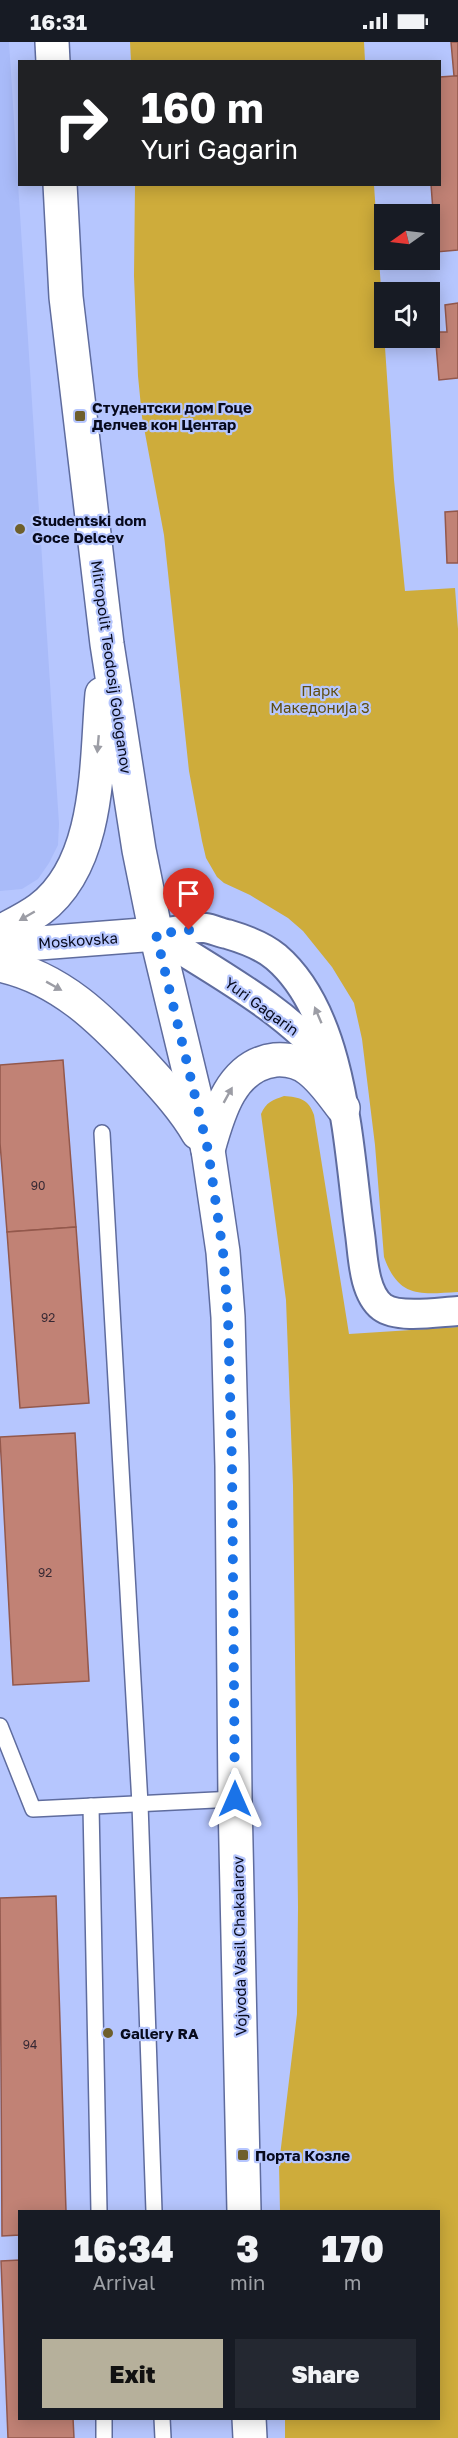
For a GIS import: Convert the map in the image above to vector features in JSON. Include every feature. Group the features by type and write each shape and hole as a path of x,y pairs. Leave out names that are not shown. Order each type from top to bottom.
{"street":[{"path":"52,42 53,60"},
{"name":"Mitropolit Teodosij Gologanov","path":"60,186 66,297 107,644 139,850 156,934"},
{"path":"0,932 41,908 74,869 87,835 107,644"},
{"name":"Yuri Gagarin","path":"156,934 205,928 246,940 275,956 300,982 317,1010 335,1071 343,1108 364,1263 373,1296 380,1305 397,1312 458,1311"},
{"name":"Moskovska","path":"0,946 156,934"},
{"name":"Yuri Gagarin","path":"156,934 278,1015 320,1051 335,1071"},
{"name":"Vojvoda Vasil Chakalarov","path":"156,934 208,1150 217,1198 228,1317 244,2210"},
{"path":"0,965 35,976 60,989 94,1014 157,1078 195,1127 208,1150"},
{"path":"208,1150 216,1121 231,1090 252,1067 266,1061 282,1059 309,1069 329,1089 343,1108"},
{"path":"249,2420 250,2438"}],"lane":[{"path":"102,1133 140,1804 154,2210"},
{"path":"0,1726 33,1809 235,1799"},
{"path":"91,1806 99,2210"},
{"path":"104,2420 104,2438"},
{"path":"162,2420 163,2438"}],"shaded area":[{"name":"Studentski dom Goce Delcev","path":"0,42 9,42 59,824 58,845 38,879 22,889 0,891"}],"green space":[{"path":"130,42 364,42 365,60 131,60"},
{"name":"Парк Македонија 3","path":"135,186 374,186 374,270 380,270 381,282 374,282 374,348 385,348 394,480 405,591 455,588 458,629 458,1292 422,1293 404,1287 390,1271 384,1257 375,1145 362,1039 354,1003 332,967 303,931 288,918 250,895 224,883 217,877 206,858 189,771 164,535 142,417 134,276"},
{"path":"284,1096 303,1100 309,1105 314,1115 349,1334 458,1327 458,2438 285,2438 285,2420 440,2420 440,2210 280,2210 279,2164 297,2014 298,1907 293,1486 286,1300 261,1114 273,1100"}],"building":[{"path":"451,42 458,42 458,76 454,76"},
{"path":"458,76 458,250 440,252 440,204 432,204 431,186 441,186 441,77"},
{"path":"458,303 458,378 439,380 436,348 440,348 440,332 447,332 445,305"},
{"path":"458,511 458,563 447,563 445,512"},
{"path":"63,1060 76,1227 7,1232 0,1143 0,1065"},
{"path":"76,1227 89,1403 20,1408 7,1232"},
{"path":"75,1433 89,1681 13,1685 0,1437"},
{"path":"56,1896 66,2210 18,2210 18,2235 2,2236 0,1898"},
{"path":"18,2260 18,2420 73,2420 74,2438 8,2438 1,2261"}],"place":[{"name":"Студентски дом Гоце Делчев кон Центар","path":"80,416"},
{"name":"Studentski dom Goce Delcev","path":"20,529"},
{"name":"Gallery RA","path":"108,2033"},
{"name":"Порта Козле","path":"243,2155"}],"route":[{"path":"189,930 156,934 208,1150 217,1198 223,1252 228,1317 232,1466 235,1799"}]}
